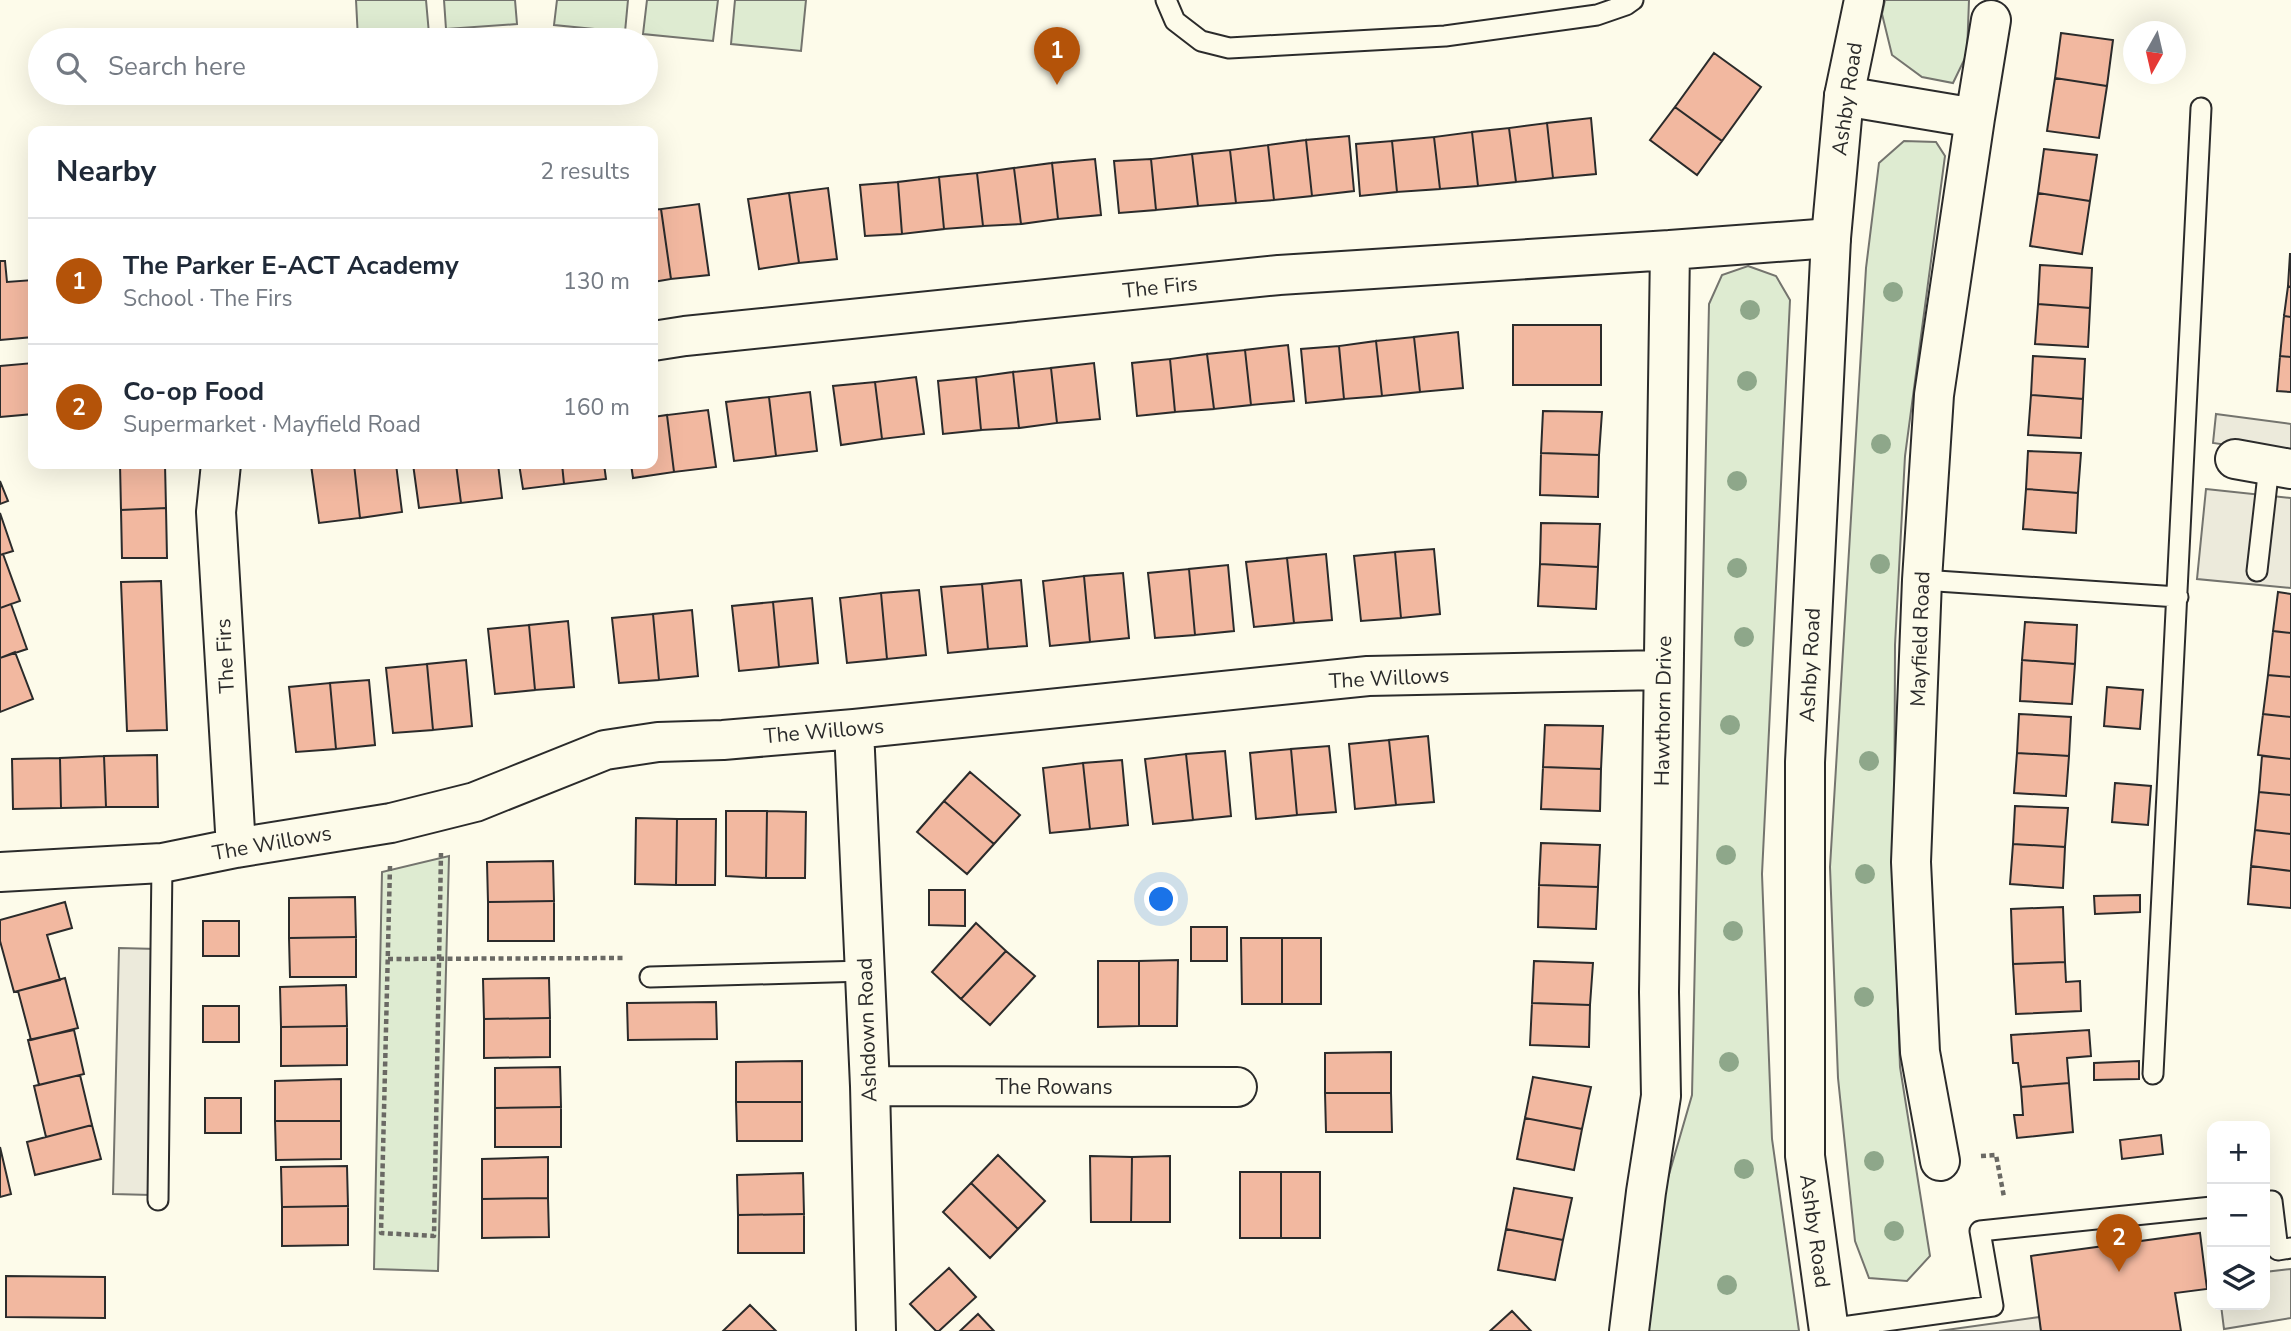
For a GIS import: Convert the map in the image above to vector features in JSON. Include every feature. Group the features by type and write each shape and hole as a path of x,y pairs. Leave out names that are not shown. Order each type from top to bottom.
{"street":[{"name":"Ashby Road","path":"1829,1330 1805,1156 1805,762 1831,238 1843,96 1864,0"},
{"name":"Mayfield Road","path":"1940,1161 1920,1052 1911,862 1922,580 1934,394 1991,20"},
{"path":"1843,96 1975,118"},
{"path":"1670,250 1831,238"},
{"name":"The Firs","path":"658,340 1279,275 1670,250"},
{"name":"Hawthorn Drive","path":"1629,1331 1661,1096 1659,992 1670,250"},
{"name":"The Firs","path":"220,469 216,512 236,848"},
{"name":"The Willows","path":"0,872 162,863 391,823 475,802 605,750 658,742 723,740 854,729 1368,676 1663,670"},
{"name":"Ashdown Road","path":"854,729 870,1086 876,1331"},
{"name":"The Rowans","path":"870,1086 1237,1087"}],"lane":[{"path":"1166,0 1175,22 1201,41 1229,48 1445,36 1597,15 1633,0"},
{"path":"2153,1074 2201,108"},
{"path":"2257,571 2265,465"},
{"path":"1922,580 2178,597"},
{"path":"158,1200 162,863"},
{"path":"650,976 865,971"},
{"path":"2270,1201 2278,1250 2291,1248"},
{"path":"1829,1330 1993,1307 1980,1231 2207,1208"}],"path":[{"path":"391,823 381,1233 434,1236 442,811"},
{"path":"388,958 650,958 650,976"},
{"path":"1940,1161 1996,1155 2011,1229"}],"green space":[{"path":"356,0 426,0 428,28 357,28"},
{"path":"444,0 515,0 517,24 446,28"},
{"path":"557,0 628,0 625,28 554,25"},
{"path":"647,0 718,0 713,41 658,36 658,28 644,28"},
{"path":"735,0 806,0 801,51 731,44"},
{"path":"1885,0 1969,0 1967,54 1953,83 1922,77 1892,55 1882,14"},
{"path":"1904,141 1936,142 1945,156 1905,456 1895,645 1894,894 1900,1067 1930,1256 1907,1281 1869,1278 1855,1241 1838,1078 1830,867 1866,268 1879,163"},
{"path":"1748,266 1776,276 1790,300 1762,874 1772,1139 1799,1331 1648,1331 1659,1209 1692,1095 1709,304 1722,275"},
{"path":"449,856 438,1271 374,1269 382,872"}],"shaded area":[{"path":"2216,414 2291,424 2291,454 2213,443"},
{"path":"2206,489 2291,498 2291,588 2197,579"},
{"path":"119,948 157,949 151,1195 113,1194"},
{"path":"2291,1269 2291,1318 2224,1329 2222,1310 2270,1310 2270,1271"},
{"path":"2040,1317 2041,1331 1939,1331"}],"building":[{"path":"2061,33 2113,40 2107,86 2055,78"},
{"path":"1714,53 1761,87 1722,141 1675,107"},
{"path":"2055,78 2107,86 2099,138 2047,131"},
{"path":"1675,107 1722,141 1697,175 1650,140"},
{"path":"1591,118 1596,174 1553,178 1547,123"},
{"path":"1547,123 1553,178 1516,182 1509,128"},
{"path":"1509,128 1516,182 1478,186 1472,132"},
{"path":"1472,132 1478,186 1440,189 1434,137"},
{"path":"1349,136 1354,191 1312,196 1306,140"},
{"path":"1434,137 1440,189 1397,192 1392,141"},
{"path":"1306,140 1312,196 1274,200 1268,145"},
{"path":"1392,141 1397,192 1360,196 1356,144"},
{"path":"1268,145 1274,200 1236,203 1230,150"},
{"path":"2044,149 2097,155 2090,201 2038,193"},
{"path":"1230,150 1236,203 1198,206 1192,154"},
{"path":"1192,154 1198,206 1156,210 1151,159"},
{"path":"1095,159 1101,215 1058,219 1052,163"},
{"path":"1151,159 1156,210 1119,213 1114,161"},
{"path":"1052,163 1058,219 1021,224 1014,168"},
{"path":"1014,168 1021,224 983,226 977,173"},
{"path":"977,173 983,226 944,229 939,177"},
{"path":"939,177 944,229 902,234 898,182"},
{"path":"898,182 902,234 865,236 860,185"},
{"path":"828,188 837,259 799,263 789,193"},
{"path":"789,193 799,263 759,269 748,199"},
{"path":"2038,193 2090,201 2082,254 2030,246"},
{"path":"699,204 709,275 671,279 661,209"},
{"path":"658,209 661,209 671,279 658,281"},
{"path":"2291,254 2291,287 2288,286"},
{"path":"0,261 5,261 7,282 28,280 28,337 0,340"},
{"path":"2040,265 2092,268 2090,308 2038,304"},
{"path":"2288,286 2291,287 2291,317 2284,316"},
{"path":"2038,304 2090,308 2088,347 2035,344"},
{"path":"2284,316 2291,317 2291,357 2280,356"},
{"path":"1513,325 1601,325 1601,385 1513,385"},
{"path":"1458,332 1463,388 1420,392 1414,337"},
{"path":"1414,337 1420,392 1382,396 1376,341"},
{"path":"1376,341 1382,396 1344,399 1339,346"},
{"path":"1288,345 1294,401 1251,405 1245,350"},
{"path":"1339,346 1344,399 1306,403 1301,349"},
{"path":"1245,350 1251,405 1214,409 1207,354"},
{"path":"1207,354 1214,409 1175,412 1170,359"},
{"path":"2033,356 2085,359 2083,399 2031,395"},
{"path":"2280,356 2291,357 2291,392 2277,391"},
{"path":"1170,359 1175,412 1137,416 1132,363"},
{"path":"28,363 28,414 0,417 0,366"},
{"path":"1094,363 1100,419 1057,423 1051,368"},
{"path":"1051,368 1057,423 1019,428 1013,372"},
{"path":"1013,372 1019,428 981,430 976,377"},
{"path":"916,377 924,434 882,439 875,382"},
{"path":"976,377 981,430 943,434 938,381"},
{"path":"875,382 882,439 841,445 833,386"},
{"path":"810,392 817,451 776,456 769,397"},
{"path":"2031,395 2083,399 2081,438 2028,435"},
{"path":"769,397 776,456 734,461 726,402"},
{"path":"708,410 716,467 674,472 667,415"},
{"path":"1543,411 1602,412 1599,455 1541,453"},
{"path":"667,415 674,472 633,478 632,469 658,469 658,416"},
{"path":"2028,451 2081,453 2078,493 2026,489"},
{"path":"1541,453 1599,455 1598,497 1540,495"},
{"path":"120,469 165,469 166,508 121,510"},
{"path":"312,469 355,469 360,518 319,523"},
{"path":"355,469 397,469 402,512 360,518"},
{"path":"414,469 457,469 461,503 419,508"},
{"path":"457,469 499,469 502,498 461,503"},
{"path":"520,469 562,469 564,484 523,489"},
{"path":"562,469 605,469 606,479 564,484"},
{"path":"0,481 8,501 0,504"},
{"path":"2026,489 2078,493 2076,533 2023,529"},
{"path":"166,508 167,558 122,558 121,510"},
{"path":"0,513 13,551 0,555"},
{"path":"1541,523 1600,524 1598,567 1540,564"},
{"path":"1434,549 1440,614 1401,618 1395,552"},
{"path":"1395,552 1401,618 1361,621 1354,556"},
{"path":"3,554 20,601 0,608 0,555"},
{"path":"1326,554 1332,620 1294,623 1287,558"},
{"path":"1287,558 1294,623 1254,627 1246,562"},
{"path":"1540,564 1598,567 1596,609 1538,606"},
{"path":"1228,565 1234,631 1195,635 1189,569"},
{"path":"1189,569 1195,635 1155,638 1148,573"},
{"path":"1123,573 1129,638 1090,642 1084,576"},
{"path":"1084,576 1090,642 1050,646 1043,581"},
{"path":"1021,580 1027,646 988,649 982,584"},
{"path":"161,581 167,730 127,731 121,582"},
{"path":"982,584 988,649 948,653 941,587"},
{"path":"919,590 926,655 887,659 881,593"},
{"path":"2278,592 2291,594 2291,633 2273,631"},
{"path":"881,593 887,659 847,663 840,598"},
{"path":"812,598 818,663 779,667 773,602"},
{"path":"773,602 779,667 739,671 732,606"},
{"path":"11,604 27,649 0,658 0,608"},
{"path":"692,610 698,676 659,680 653,614"},
{"path":"653,614 659,680 619,683 612,618"},
{"path":"568,621 574,687 535,690 529,625"},
{"path":"2025,622 2077,625 2075,664 2022,660"},
{"path":"529,625 535,690 495,694 488,629"},
{"path":"2273,631 2291,633 2291,677 2268,675"},
{"path":"15,652 33,699 0,712 0,658"},
{"path":"466,660 472,726 433,730 427,664"},
{"path":"2022,660 2075,664 2072,704 2020,701"},
{"path":"427,664 433,730 393,733 386,668"},
{"path":"2268,675 2291,677 2291,717 2263,714"},
{"path":"369,680 375,745 336,749 330,683"},
{"path":"330,683 336,749 296,752 289,687"},
{"path":"2107,687 2143,690 2140,729 2104,726"},
{"path":"2019,714 2071,717 2069,756 2017,753"},
{"path":"2263,714 2291,717 2291,759 2258,755"},
{"path":"1545,725 1603,726 1601,769 1543,767"},
{"path":"1428,736 1434,802 1396,805 1389,740"},
{"path":"1389,740 1396,805 1355,809 1349,744"},
{"path":"1329,746 1336,812 1297,815 1291,749"},
{"path":"1291,749 1297,815 1256,819 1250,753"},
{"path":"1225,751 1231,816 1193,820 1186,754"},
{"path":"2017,753 2069,756 2066,796 2014,793"},
{"path":"1186,754 1193,820 1153,824 1145,759"},
{"path":"157,755 158,807 106,807 104,756"},
{"path":"104,756 106,807 61,808 60,758"},
{"path":"2262,756 2291,759 2291,795 2259,792"},
{"path":"60,758 61,808 13,809 12,759"},
{"path":"1122,760 1128,825 1090,829 1083,763"},
{"path":"1083,763 1090,829 1050,833 1043,768"},
{"path":"1543,767 1601,769 1600,811 1541,809"},
{"path":"970,772 1020,815 994,844 944,801"},
{"path":"2115,783 2151,786 2148,825 2112,822"},
{"path":"2259,792 2291,795 2291,834 2255,830"},
{"path":"944,801 994,844 967,874 917,832"},
{"path":"2015,806 2068,808 2065,847 2013,844"},
{"path":"726,811 767,811 766,878 726,876"},
{"path":"767,811 806,812 805,878 766,878"},
{"path":"636,818 677,819 676,885 635,884"},
{"path":"677,819 716,819 715,885 676,885"},
{"path":"2255,830 2291,834 2291,871 2251,866"},
{"path":"1541,843 1600,845 1598,887 1539,885"},
{"path":"2013,844 2065,847 2063,888 2010,884"},
{"path":"553,861 554,901 488,902 487,862"},
{"path":"2251,866 2291,871 2291,908 2248,904"},
{"path":"1539,885 1598,887 1596,929 1538,927"},
{"path":"929,890 965,890 965,926 929,925"},
{"path":"2140,895 2140,912 2095,914 2094,896"},
{"path":"355,897 356,937 289,938 289,898"},
{"path":"554,901 554,941 488,941 488,902"},
{"path":"65,902 72,928 47,935 60,980 14,992 0,941 0,920"},
{"path":"2063,907 2065,962 2013,964 2011,909"},
{"path":"203,921 239,921 239,956 203,956"},
{"path":"976,923 1006,951 961,999 932,972"},
{"path":"1191,927 1227,927 1227,961 1191,961"},
{"path":"356,937 356,977 290,977 289,938"},
{"path":"1241,938 1282,938 1282,1004 1242,1004"},
{"path":"1282,938 1321,938 1321,1004 1282,1004"},
{"path":"1006,951 1035,976 990,1025 961,999"},
{"path":"1178,960 1177,1026 1139,1026 1139,961"},
{"path":"1098,961 1139,961 1139,1026 1098,1027"},
{"path":"1534,961 1593,963 1590,1005 1532,1003"},
{"path":"2065,962 2066,982 2080,981 2081,1011 2016,1014 2013,964"},
{"path":"65,978 78,1028 31,1040 18,991"},
{"path":"549,978 550,1018 484,1019 483,979"},
{"path":"346,985 347,1026 281,1027 280,987"},
{"path":"716,1002 717,1039 628,1040 627,1003"},
{"path":"1532,1003 1590,1005 1589,1047 1530,1045"},
{"path":"203,1006 239,1006 239,1042 203,1042"},
{"path":"550,1018 550,1057 484,1058 484,1019"},
{"path":"347,1026 347,1065 281,1066 281,1027"},
{"path":"74,1030 84,1074 39,1085 28,1040"},
{"path":"2089,1030 2091,1056 2067,1058 2069,1083 2021,1087 2018,1063 2013,1063 2011,1035"},
{"path":"1391,1052 1391,1093 1325,1093 1325,1053"},
{"path":"802,1061 802,1102 736,1102 736,1062"},
{"path":"2139,1061 2139,1079 2094,1080 2094,1063"},
{"path":"560,1067 561,1107 495,1108 495,1068"},
{"path":"80,1075 92,1125 46,1137 34,1086"},
{"path":"1533,1077 1591,1087 1582,1129 1525,1118"},
{"path":"341,1079 341,1121 275,1121 275,1081"},
{"path":"2069,1083 2073,1132 2017,1138 2014,1115 2023,1115 2021,1087"},
{"path":"1325,1093 1391,1093 1392,1132 1326,1132"},
{"path":"205,1098 241,1098 241,1133 205,1133"},
{"path":"736,1102 802,1102 802,1141 737,1141"},
{"path":"561,1107 561,1147 495,1147 495,1108"},
{"path":"1525,1118 1582,1129 1574,1170 1517,1159"},
{"path":"275,1121 341,1121 341,1159 276,1160"},
{"path":"92,1125 101,1159 35,1175 27,1142"},
{"path":"2161,1135 2163,1154 2122,1159 2120,1140"},
{"path":"0,1147 11,1194 0,1197"},
{"path":"998,1155 1045,1201 1018,1229 971,1183"},
{"path":"1090,1156 1132,1157 1131,1222 1091,1222"},
{"path":"1170,1156 1170,1222 1131,1222 1132,1157"},
{"path":"548,1157 548,1198 482,1199 482,1159"},
{"path":"347,1166 348,1206 282,1207 281,1167"},
{"path":"1240,1172 1281,1172 1281,1238 1240,1238"},
{"path":"1281,1172 1320,1172 1320,1238 1281,1238"},
{"path":"803,1173 804,1214 738,1215 737,1175"},
{"path":"971,1183 1018,1229 990,1258 943,1212"},
{"path":"1514,1188 1572,1198 1563,1240 1506,1229"},
{"path":"548,1198 549,1237 482,1238 482,1199"},
{"path":"348,1206 348,1245 282,1246 282,1207"},
{"path":"804,1214 804,1253 738,1253 738,1215"},
{"path":"1506,1229 1563,1240 1555,1280 1498,1270"},
{"path":"2200,1233 2207,1289 2175,1293 2181,1331 2041,1331 2031,1256"},
{"path":"949,1268 976,1297 936,1331 910,1304"},
{"path":"6,1276 105,1277 105,1318 6,1317"},
{"path":"750,1305 776,1331 723,1331"},
{"path":"1512,1311 1531,1331 1490,1331"},
{"path":"978,1314 994,1331 960,1331"}],"place":[{"name":"The Parker E-ACT Academy","path":"1057,85"},
{"name":"Co-op Food","path":"2119,1272"}]}
